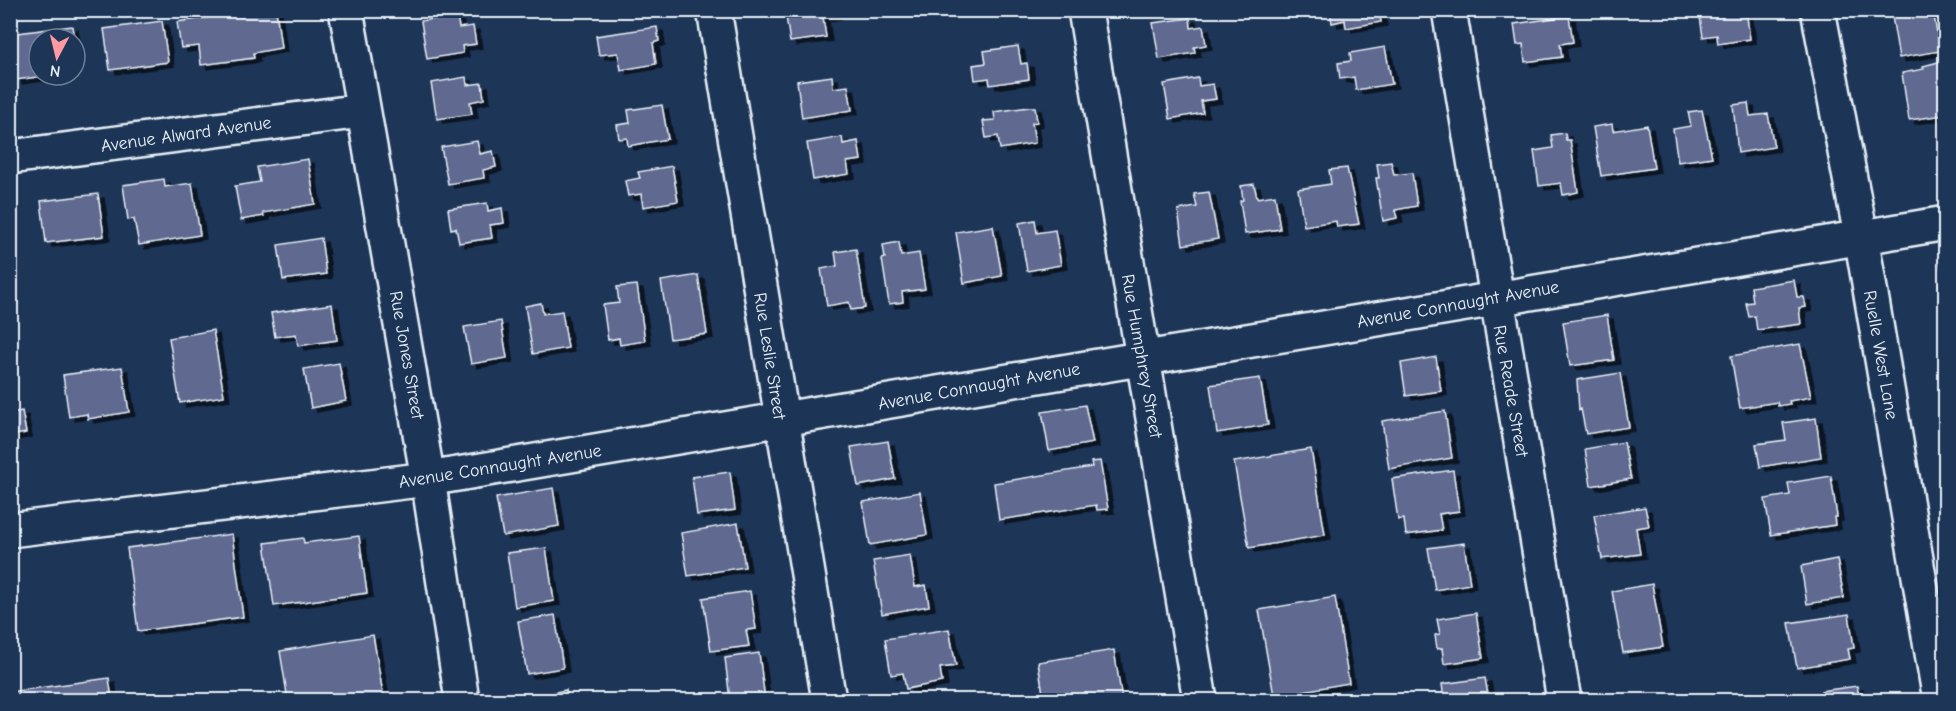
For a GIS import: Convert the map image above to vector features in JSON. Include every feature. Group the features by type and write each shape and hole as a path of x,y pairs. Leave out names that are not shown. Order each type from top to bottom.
{"street":[{"name":"Rue Jones Street","path":"346,10 428,479 462,700"},
{"name":"Rue Leslie Street","path":"714,10 829,700"},
{"name":"Rue Humphrey Street","path":"1085,10 1200,700"},
{"name":"Rue Reade Street","path":"1449,10 1564,700"},
{"name":"Ruelle West Lane","path":"1818,10 1861,236 1940,700"},
{"name":"Avenue Alward Avenue","path":"10,157 362,111"},
{"name":"Avenue Connaught Avenue","path":"10,530 428,479 1946,223"}],"building":[{"path":"261,10 276,10 281,48 253,53 254,58 201,65 199,46 181,48 177,22"},
{"path":"785,10 834,10 835,15 823,17 826,37 790,42"},
{"path":"1330,10 1379,10 1381,22 1346,28 1345,20 1332,23"},
{"path":"1699,10 1746,10 1750,39 1718,44 1717,35 1703,37"},
{"path":"1891,10 1933,10 1940,51 1899,58"},
{"path":"457,15 459,28 473,26 476,44 462,46 463,53 427,59 421,21"},
{"path":"1569,16 1573,42 1560,44 1562,57 1525,62 1523,44 1517,45 1514,24"},
{"path":"1190,18 1191,28 1203,26 1206,45 1194,47 1195,53 1159,59 1153,23"},
{"path":"162,21 168,62 110,70 104,29"},
{"path":"657,27 659,41 653,43 656,64 621,70 618,53 599,55 596,36"},
{"path":"27,32 27,78 16,80 10,34"},
{"path":"1018,46 1021,64 1027,63 1029,79 990,85 989,78 975,80 973,65 986,63 984,51"},
{"path":"1385,47 1392,84 1356,90 1354,77 1340,79 1338,63 1351,61 1350,53"},
{"path":"1946,60 1946,127 1944,115 1909,120 1902,73 1924,69 1923,66"},
{"path":"832,76 833,88 848,86 852,110 802,118 797,81"},
{"path":"466,77 467,85 482,83 484,99 470,102 472,114 437,119 431,83"},
{"path":"1198,78 1199,86 1213,84 1216,99 1201,101 1203,113 1170,119 1164,84"},
{"path":"1748,103 1750,116 1768,114 1774,147 1738,153 1733,105"},
{"path":"662,105 668,139 628,146 627,138 619,139 617,125 630,123 628,110"},
{"path":"1035,107 1037,122 1032,123 1035,143 1000,149 998,136 986,138 983,121 995,120 994,112"},
{"path":"1702,110 1712,157 1678,162 1673,129 1691,126 1688,112"},
{"path":"1612,124 1613,131 1647,125 1654,168 1601,176 1593,127"},
{"path":"1565,133 1566,140 1570,140 1578,192 1563,195 1561,183 1539,186 1534,151 1553,148 1551,135"},
{"path":"842,137 843,144 858,141 861,160 847,162 849,174 813,180 807,143"},
{"path":"477,141 480,154 493,151 496,167 483,170 484,178 448,184 441,147"},
{"path":"308,159 315,204 263,213 264,216 241,220 235,186 260,182 257,167"},
{"path":"1391,162 1394,175 1412,173 1417,206 1395,210 1397,218 1383,221 1376,178 1379,178 1377,164"},
{"path":"672,166 678,201 643,207 641,194 628,196 625,181 640,178 638,172"},
{"path":"1347,168 1359,224 1337,227 1336,221 1304,226 1298,189 1331,184 1329,170"},
{"path":"164,179 165,187 192,183 200,235 139,245 134,219 128,220 123,185"},
{"path":"1254,184 1257,198 1275,195 1280,229 1245,234 1240,201 1243,200 1241,186"},
{"path":"1209,192 1218,239 1183,245 1178,210 1197,207 1194,194"},
{"path":"98,194 104,236 46,243 41,201"},
{"path":"487,203 488,211 502,208 504,223 490,225 492,238 459,243 456,228 451,229 448,209"},
{"path":"1035,220 1037,233 1055,230 1061,265 1027,271 1019,223"},
{"path":"993,226 1002,276 964,283 956,232"},
{"path":"321,238 326,274 283,280 278,245"},
{"path":"899,242 901,256 919,253 925,289 902,292 903,302 889,304 882,259 885,258 883,245"},
{"path":"856,249 865,308 851,310 849,302 827,306 821,269 837,266 835,252"},
{"path":"1946,260 1945,320 1939,284 1944,283 1940,261"},
{"path":"698,275 707,334 670,339 661,281"},
{"path":"1794,280 1797,297 1804,297 1806,307 1799,308 1801,324 1757,330 1755,316 1749,317 1746,303 1753,302 1751,287"},
{"path":"637,285 645,341 620,345 619,338 608,340 603,305 619,303 617,287"},
{"path":"541,303 543,314 562,311 568,348 533,354 525,306"},
{"path":"332,304 337,340 298,346 296,334 275,337 271,313"},
{"path":"1607,315 1614,360 1570,366 1563,322"},
{"path":"501,321 507,358 471,364 464,327"},
{"path":"213,330 224,396 180,403 169,338"},
{"path":"1800,344 1811,397 1789,401 1790,404 1778,406 1777,402 1740,408 1731,356"},
{"path":"1436,357 1441,391 1406,396 1401,363"},
{"path":"339,363 346,401 311,408 304,369"},
{"path":"122,367 129,412 88,419 87,414 69,417 63,375"},
{"path":"1620,373 1629,427 1586,434 1581,409 1579,410 1577,380"},
{"path":"1260,378 1268,425 1217,433 1210,385"},
{"path":"1085,405 1093,443 1049,451 1042,412"},
{"path":"22,411 26,433 10,436 10,413"},
{"path":"1445,411 1452,458 1389,469 1382,421"},
{"path":"1816,418 1821,457 1760,467 1756,444 1786,440 1783,423"},
{"path":"888,441 895,479 858,486 851,447"},
{"path":"1624,442 1631,479 1591,486 1585,449"},
{"path":"1311,449 1325,535 1249,548 1234,462"},
{"path":"1100,461 1108,509 1097,510 1096,505 999,520 994,483 1092,467 1091,462"},
{"path":"1453,470 1459,511 1439,514 1442,530 1406,535 1404,519 1398,520 1392,479"},
{"path":"730,472 735,510 697,515 692,477"},
{"path":"1831,476 1837,517 1834,517 1835,525 1771,535 1765,499 1790,495 1788,483"},
{"path":"553,488 559,526 503,536 496,498"},
{"path":"920,492 927,535 870,545 863,502"},
{"path":"1645,507 1649,526 1636,528 1640,554 1602,559 1594,515"},
{"path":"738,523 745,567 688,576 681,533"},
{"path":"232,534 243,617 138,631 127,548"},
{"path":"359,536 367,593 274,606 265,543 303,538 304,543"},
{"path":"1464,543 1470,584 1435,590 1428,548"},
{"path":"546,548 554,601 515,607 507,553"},
{"path":"910,555 915,587 926,585 929,606 882,614 873,561"},
{"path":"1837,559 1844,598 1807,604 1801,566"},
{"path":"1652,584 1663,647 1623,653 1612,591"},
{"path":"750,591 756,629 746,630 749,646 711,651 703,598"},
{"path":"1335,597 1349,683 1274,696 1259,610"},
{"path":"1476,613 1483,658 1444,664 1442,648 1437,649 1435,635 1440,634 1437,619"},
{"path":"1849,614 1854,648 1848,649 1850,659 1797,668 1789,623"},
{"path":"555,615 563,668 527,674 518,621"},
{"path":"949,629 956,666 940,668 942,682 906,689 903,673 891,675 885,639"},
{"path":"373,635 384,700 288,700 280,651"},
{"path":"1114,650 1122,700 1044,700 1038,662"},
{"path":"759,653 765,700 730,700 725,658"},
{"path":"109,678 112,700 10,700 10,692"},
{"path":"1485,678 1489,700 1444,700 1442,684"},
{"path":"1857,686 1860,700 1823,700 1821,691"},
{"path":"566,690 568,700 530,700 530,697"}]}
